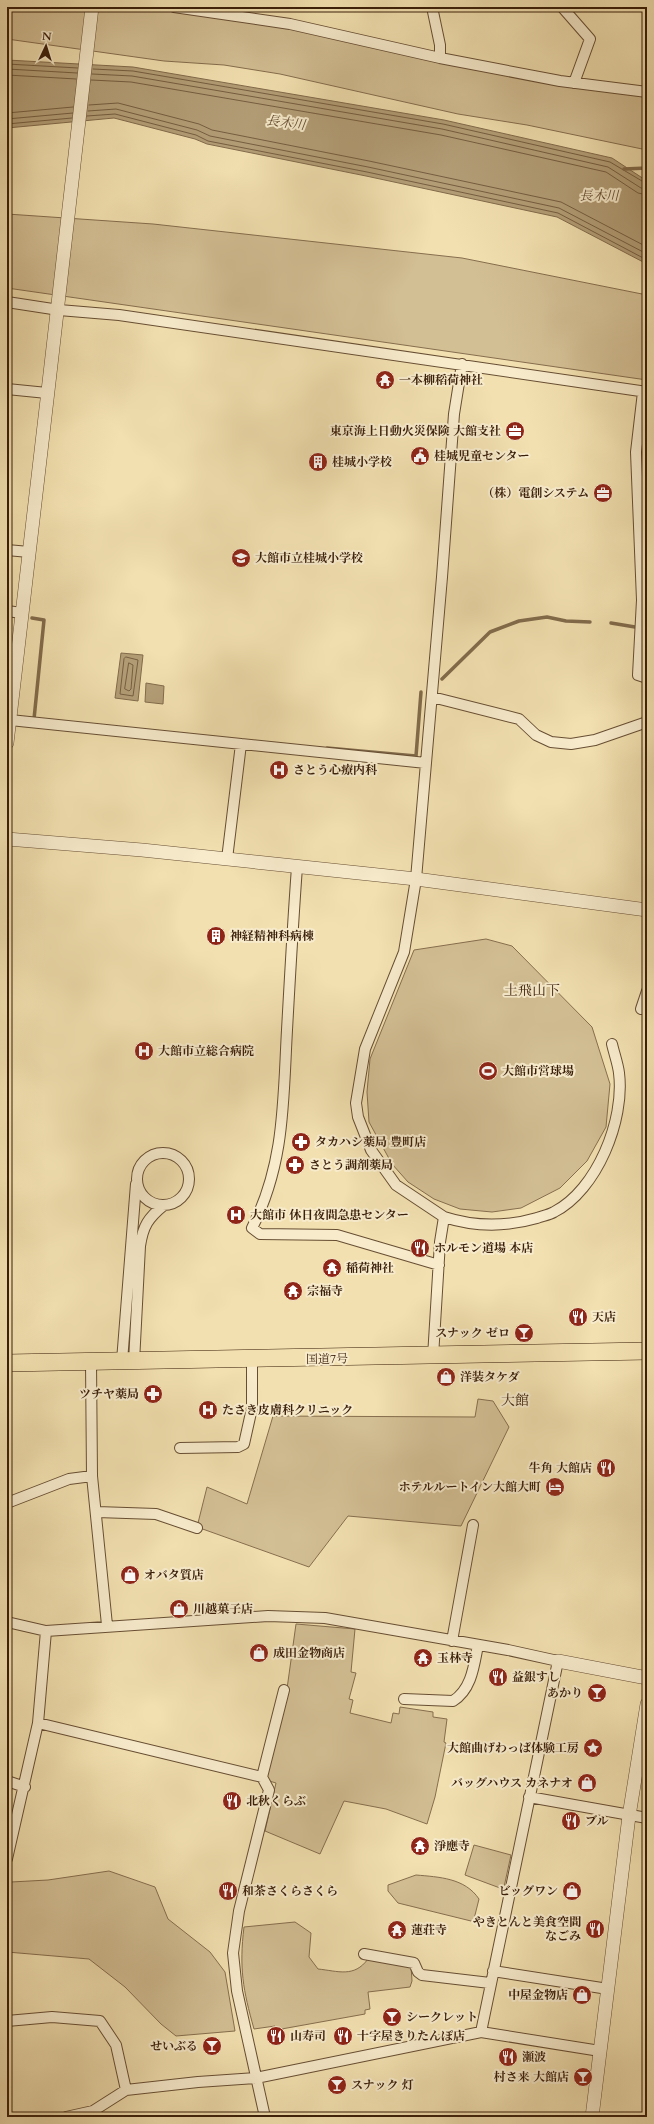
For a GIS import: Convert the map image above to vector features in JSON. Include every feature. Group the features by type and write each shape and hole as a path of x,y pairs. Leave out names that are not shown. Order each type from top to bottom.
{"highway":[{"name":"国道7号","path":"7,1363 433,1357 647,1351"}],"street":[{"path":"7,743 47,393 59,306 92,7"},
{"path":"174,7 290,24 440,58 574,83 647,92"},
{"path":"432,7 440,45 440,58"},
{"path":"562,7 590,40 574,83"},
{"path":"7,302 59,306 645,392 636,452 642,600 638,675 647,678"},
{"path":"462,364 454,414 416,879 404,952 365,1049 356,1103 358,1117 371,1150 396,1185 444,1217 476,1225 516,1224 554,1212 577,1194 607,1149 617,1120 620,1073 612,1044"},
{"path":"7,389 47,393"},
{"path":"7,550 29,552"},
{"path":"7,611 22,613"},
{"path":"432,697 519,720 536,735 551,742 571,744 595,740 647,722"},
{"path":"10,720 426,763"},
{"path":"226,859 241,744"},
{"path":"7,839 226,859 416,879 647,910"},
{"path":"297,866 282,1126 274,1174 263,1207 252,1228 260,1234 337,1235 438,1265"},
{"path":"641,1009 647,991"},
{"path":"128,1362 136,1184 138,1168 149,1156 165,1152 180,1158 189,1173 189,1182 186,1191 181,1198 173,1203 164,1205 154,1204 146,1200 140,1193 136,1184"},
{"path":"128,1362 143,1228 153,1214 164,1205"},
{"path":"433,1357 438,1265 444,1217"},
{"path":"180,1448 238,1447 244,1444 252,1408 252,1360"},
{"path":"91,1362 92,1476 97,1512 107,1625"},
{"path":"7,1503 69,1479 92,1476"},
{"path":"97,1512 156,1514 197,1528"},
{"path":"452,1640 473,1524"},
{"path":"7,1622 46,1631 107,1625 268,1616 325,1618 452,1640 647,1678"},
{"path":"7,1859 25,1787 38,1723 46,1631"},
{"path":"404,1699 453,1701 459,1697 465,1690 472,1673 478,1645"},
{"path":"481,2032 558,1661"},
{"path":"265,2117 236,1991 233,1953 239,1911 269,1790 262,1777 284,1690"},
{"path":"592,2117 629,1816 647,1704"},
{"path":"38,1723 262,1777"},
{"path":"7,1781 25,1787"},
{"path":"529,1797 647,1818"},
{"path":"364,1954 414,1963 418,1972 422,1975 490,1983"},
{"path":"493,1972 608,1989"},
{"path":"7,2021 52,2017 100,2021 116,2045 126,2090"},
{"path":"66,2117 95,2114 126,2090 198,2082 256,2078 481,2032 600,2051"}],"shaded area":[{"path":"7,7 151,7 277,26 647,96 647,150 527,125 458,114 280,74 224,65 164,61 7,39"},
{"path":"7,214 153,224 462,258 647,295 647,380 7,288"},
{"name":"大館市営球場","path":"486,939 512,946 592,1027 610,1084 606,1127 587,1161 560,1188 521,1208 492,1212 460,1209 434,1199 408,1182 392,1164 369,1122 367,1092 370,1059 414,950"},
{"path":"478,1399 493,1401 509,1427 461,1526 348,1516 309,1567 197,1527 207,1487 247,1504 273,1416 475,1417"},
{"path":"296,1624 355,1629 351,1672 356,1673 349,1699 353,1700 350,1713 391,1723 393,1713 399,1714 400,1707 433,1712 433,1717 447,1719 444,1742 446,1743 435,1797 427,1824 386,1809 344,1801 320,1854 265,1831 276,1783 266,1780 286,1696"},
{"path":"474,1845 511,1855 504,1887 500,1888 465,1875"},
{"path":"109,1871 155,1887 168,1919 210,1952 225,1972 235,2031 176,2036 161,2024 125,1987 89,1959 7,1952 7,1900 11,1882 48,1880"},
{"path":"416,1875 451,1880 473,1892 479,1899 474,1919 471,1921 398,1903 388,1891 388,1885"},
{"path":"295,1922 311,1933 309,1957 318,1969 339,1972 351,1971 363,1965 368,1959 411,1966 412,1981 410,1987 368,1992 370,2009 365,2010 365,2014 276,2030 275,2026 254,2029 243,1979 242,1955 244,1927"}],"water":[{"name":"長木川","path":"7,60 133,67 444,120 612,158 647,181 647,264 557,217 207,144 195,139 114,118 7,128"},
{"path":"121,653 143,655 138,701 115,698"},
{"path":"146,683 164,686 163,704 145,702"}],"waterway":[{"path":"624,169 647,168"},
{"path":"442,679 490,632 519,621 547,617 566,621 590,622"},
{"path":"32,618 44,620 34,719 38,719"},
{"path":"611,623 635,627"},
{"path":"327,748 416,756 421,692"}],"place":[{"name":"一本柳稻荷神社","path":"385,380"},
{"name":"東京海上日動火災保険 大館支社","path":"515,431"},
{"name":"桂城児童センター","path":"420,456"},
{"name":"桂城小学校","path":"318,462"},
{"name":"（株）電創システム","path":"603,493"},
{"name":"大館市立桂城小学校","path":"241,558"},
{"name":"さとう心療内科","path":"279,770"},
{"name":"神経精神科病棟","path":"216,936"},
{"name":"大館市立総合病院","path":"144,1051"},
{"name":"大館市営球場","path":"488,1071"},
{"name":"タカハシ薬局 豊町店","path":"301,1142"},
{"name":"さとう調剤薬局","path":"295,1165"},
{"name":"大館市 休日夜間急患センター","path":"236,1215"},
{"name":"ホルモン道場 本店","path":"420,1248"},
{"name":"稲荷神社","path":"332,1268"},
{"name":"宗福寺","path":"293,1291"},
{"name":"天店","path":"578,1317"},
{"name":"スナック ゼロ","path":"524,1333"},
{"name":"洋装タケダ","path":"446,1377"},
{"name":"ツチヤ薬局","path":"153,1394"},
{"name":"たさき皮膚科クリニック","path":"208,1410"},
{"name":"牛角 大館店","path":"606,1468"},
{"name":"ホテルルートイン大館大町","path":"555,1487"},
{"name":"オバタ質店","path":"130,1575"},
{"name":"川越菓子店","path":"179,1609"},
{"name":"成田金物商店","path":"259,1653"},
{"name":"玉林寺","path":"423,1658"},
{"name":"益銀すし","path":"498,1677"},
{"name":"あかり","path":"597,1693"},
{"name":"大館曲げわっぱ体験工房","path":"593,1748"},
{"name":"バッグハウス カネナオ","path":"587,1783"},
{"name":"北秋くらぶ","path":"232,1801"},
{"name":"ブル","path":"571,1821"},
{"name":"淨應寺","path":"420,1846"},
{"name":"和茶さくらさくら","path":"228,1891"},
{"name":"ビッグワン","path":"572,1891"},
{"name":"やきとんと美食空間 なごみ","path":"595,1929"},
{"name":"蓮荘寺","path":"397,1930"},
{"name":"中屋金物店","path":"582,1995"},
{"name":"シークレット","path":"392,2017"},
{"name":"山寿司","path":"276,2036"},
{"name":"十字屋きりたんぽ店","path":"343,2036"},
{"name":"せいぶる","path":"212,2046"},
{"name":"瀬波","path":"508,2057"},
{"name":"村さ来 大館店","path":"583,2077"},
{"name":"スナック 灯","path":"337,2085"}],"district":[{"name":"土飛山下","path":"532,990"},
{"name":"大館","path":"515,1400"}]}
